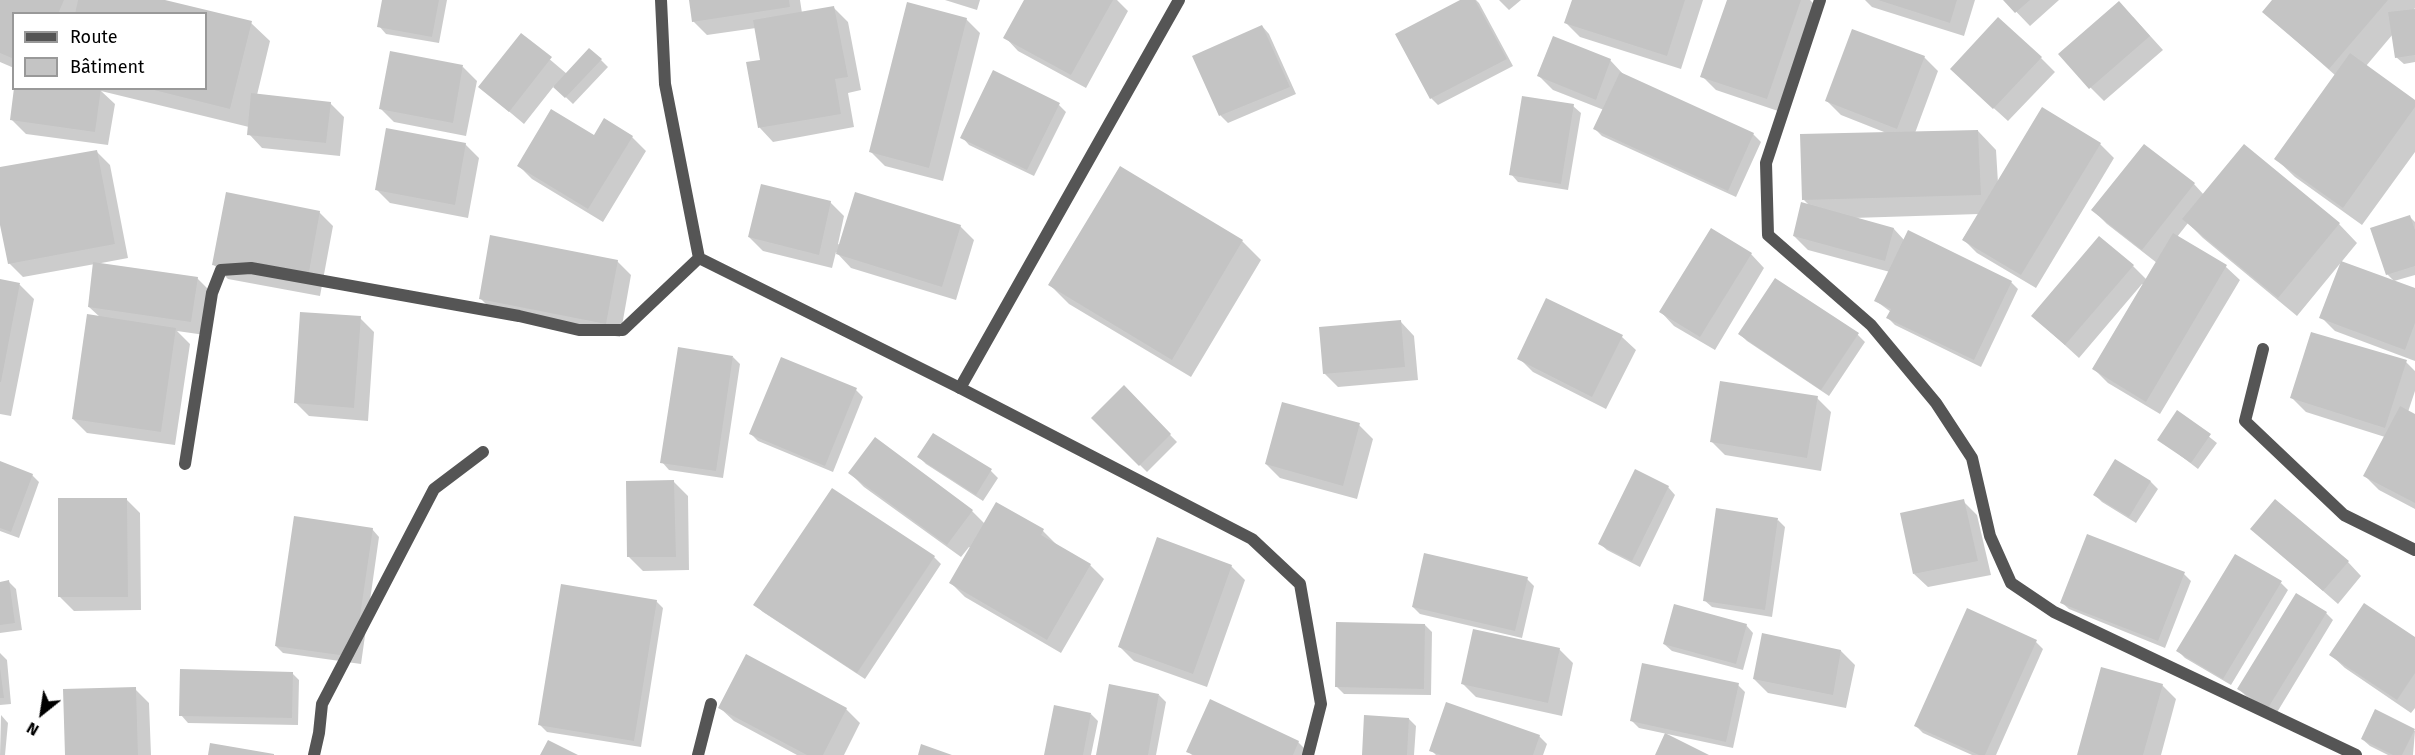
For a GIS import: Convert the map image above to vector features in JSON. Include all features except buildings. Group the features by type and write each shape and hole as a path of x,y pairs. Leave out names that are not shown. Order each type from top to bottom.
{"street":[{"path":"661,0 665,84 699,258"},
{"path":"960,388 1179,0"},
{"path":"1820,0 1766,163 1767,235 1871,325 1936,403 1972,458 1990,536 2011,583 2054,612 2356,755"},
{"path":"699,258 960,388 1252,539 1300,584 1322,704 1308,755"},
{"path":"184,464 212,293 221,270 251,268 519,316 579,330 623,330 699,258"},
{"path":"2263,349 2246,421 2344,515 2415,550"},
{"path":"314,755 320,733 322,704 434,489 483,452"},
{"path":"698,755 711,705"}]}
